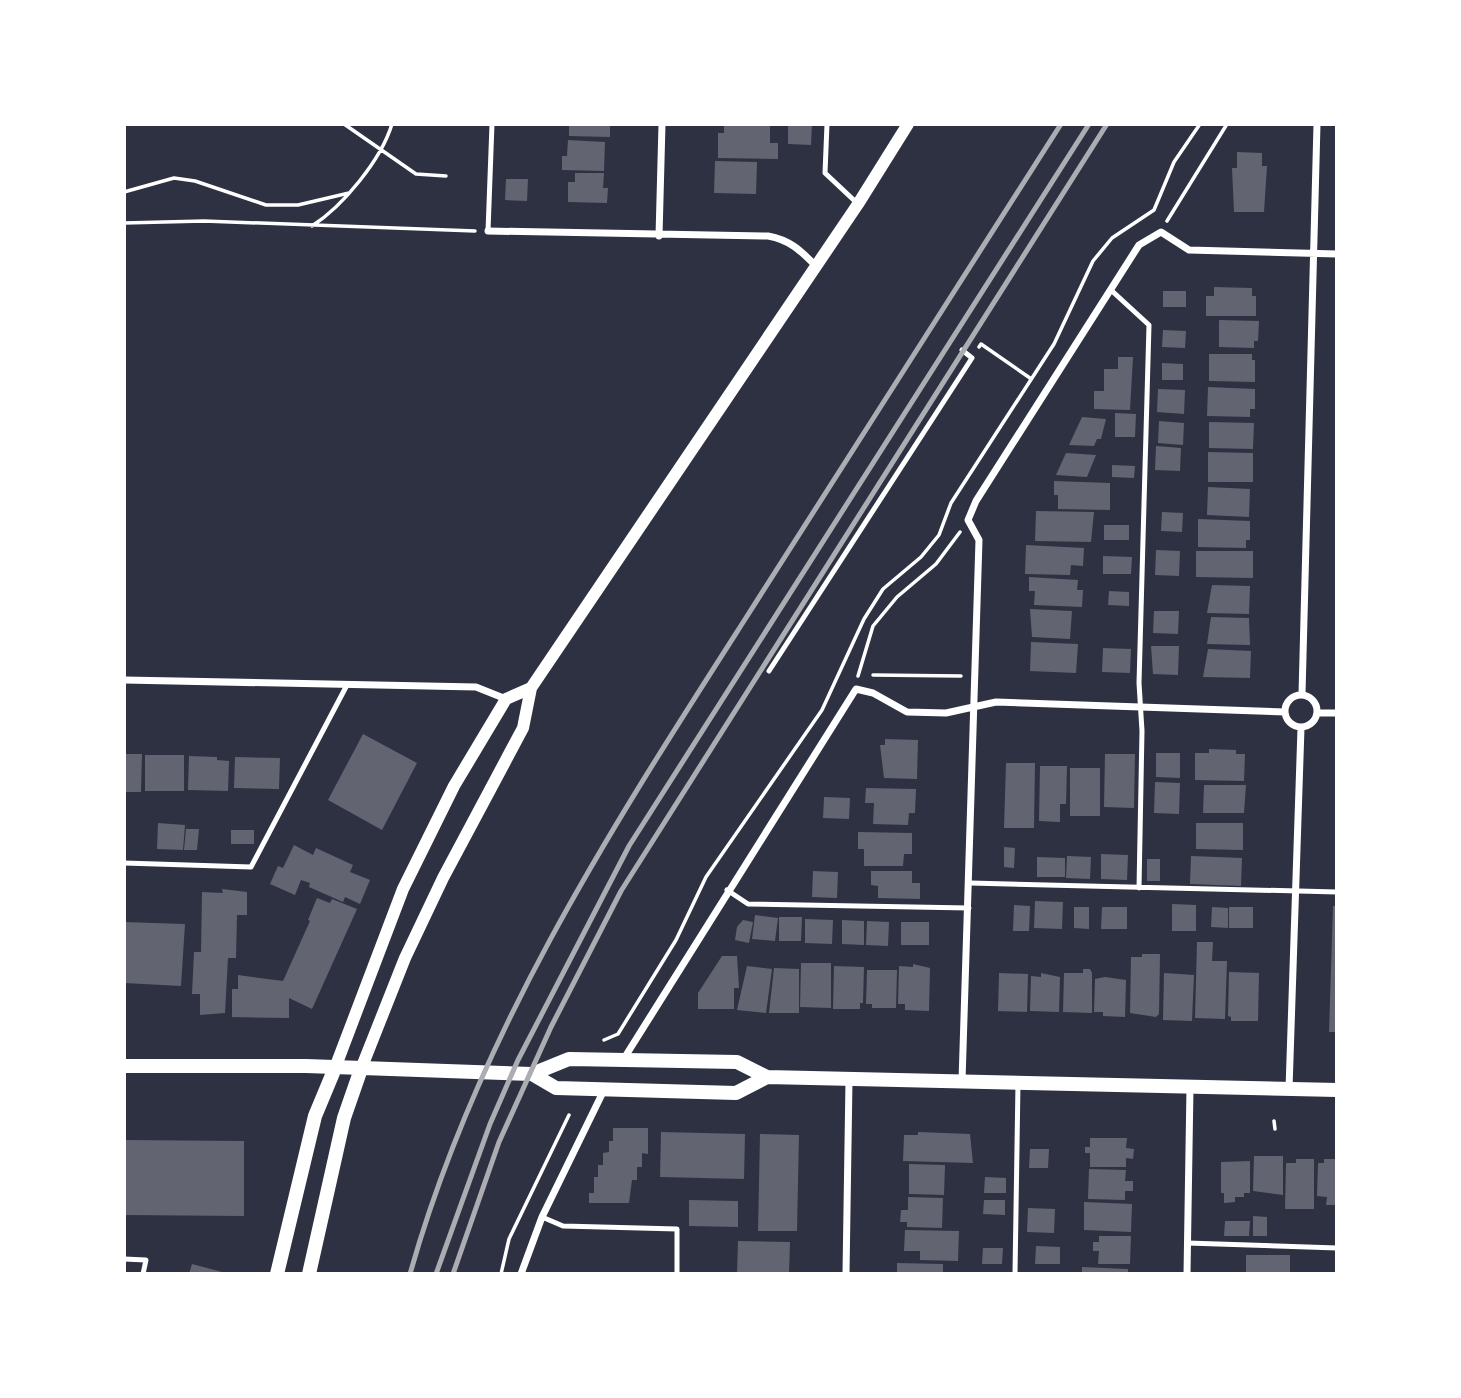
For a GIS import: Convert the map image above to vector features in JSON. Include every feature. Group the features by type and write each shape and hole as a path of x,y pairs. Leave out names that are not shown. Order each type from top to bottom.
{"main road":[{"path":"124,1066 335,1068 532,1074 569,1059 737,1062 767,1077 1337,1090"},
{"path":"277,1274 315,1115 335,1068"},
{"path":"309,1274 344,1118 361,1069"},
{"path":"532,1074 556,1088 736,1093 767,1077"}],"street":[{"path":"659,236 662,124"},
{"path":"361,1069 405,958 443,878 523,728 531,688 858,204 908,124"},
{"path":"1302,695 1317,124"},
{"path":"488,231 784,239 816,265"},
{"path":"962,1082 979,540 968,520 976,500 1139,245 1161,232 1189,250 1337,254"},
{"path":"124,680 477,687 506,699"},
{"path":"335,1068 403,889 454,786 506,699 531,688"},
{"path":"623,1060 727,890 856,689 873,693 907,712 946,713 996,702 1285,712"},
{"path":"1302,695 1315,702 1317,713 1314,722 1301,728 1291,724 1285,712 1292,698 1302,695"},
{"path":"1317,713 1337,713"},
{"path":"1289,1089 1301,728"},
{"path":"846,1274 849,1080"},
{"path":"1186,1274 1190,1087"},
{"path":"521,1274 542,1217 604,1090"}],"lane":[{"path":"488,231 492,124"},
{"path":"827,124 825,173 858,204"},
{"path":"1112,291 1149,325 1139,888"},
{"path":"769,671 972,358 962,350"},
{"path":"124,863 251,867 348,685"},
{"path":"970,883 1337,892"},
{"path":"727,890 748,904 969,908"},
{"path":"1015,1274 1018,1083"},
{"path":"542,1217 563,1226 677,1229 677,1274"},
{"path":"1187,1243 1337,1248"},
{"path":"124,1259 146,1260 142,1274"}],"path":[{"path":"344,124 416,174 446,176"},
{"path":"310,227 334,209 349,193 379,150 392,124"},
{"path":"604,1040 618,1034 676,940 706,877 822,710 863,620 883,589 922,557 939,535 951,503 1054,344 1093,261 1112,237 1154,211 1174,162 1200,124"},
{"path":"1161,232 1227,124"},
{"path":"124,192 174,178 195,181 266,205 298,205 349,193"},
{"path":"124,223 204,221 310,227 488,231"},
{"path":"972,358 981,344 1030,378"},
{"path":"856,689 873,626 897,597 936,564 968,520"},
{"path":"873,675 961,676"},
{"path":"501,1274 509,1239 569,1115"},
{"path":"1274,1121 1275,1129"}],"building":[{"path":"569,124 610,124 610,137 569,136"},
{"path":"724,124 770,124 770,143 778,143 778,159 718,158 718,133 724,133"},
{"path":"788,124 812,124 811,145 788,144"},
{"path":"568,140 605,142 604,171 562,170 562,156 567,156"},
{"path":"1237,152 1262,153 1262,166 1267,166 1264,212 1234,212 1232,168 1237,168"},
{"path":"715,161 757,162 756,194 714,193"},
{"path":"575,173 604,173 603,188 608,188 607,203 568,202 568,182 575,182"},
{"path":"506,179 528,179 527,201 505,200"},
{"path":"1214,287 1252,288 1252,296 1256,296 1256,316 1206,316 1206,296 1214,296"},
{"path":"1163,291 1186,291 1186,307 1163,307"},
{"path":"1219,320 1259,321 1258,341 1254,341 1254,348 1219,347"},
{"path":"1163,330 1186,331 1185,348 1162,347"},
{"path":"1209,354 1252,354 1252,360 1255,360 1255,382 1209,381"},
{"path":"1118,357 1133,357 1130,410 1094,409 1094,391 1104,391 1104,369 1118,369"},
{"path":"1162,363 1183,364 1183,380 1162,380"},
{"path":"1208,387 1255,389 1255,409 1250,409 1250,417 1207,416"},
{"path":"1158,389 1185,390 1184,414 1157,412"},
{"path":"1115,413 1136,414 1135,437 1115,437"},
{"path":"1082,417 1106,419 1101,439 1097,439 1094,446 1069,445"},
{"path":"1159,421 1184,423 1183,445 1158,443"},
{"path":"1209,422 1254,423 1253,449 1209,448"},
{"path":"1156,446 1181,448 1180,471 1155,470"},
{"path":"1208,452 1253,453 1253,482 1208,482"},
{"path":"1066,453 1096,455 1087,477 1056,475"},
{"path":"1112,465 1135,466 1134,478 1112,477"},
{"path":"1054,481 1110,483 1110,510 1058,509"},
{"path":"1208,487 1250,489 1249,517 1207,515"},
{"path":"1036,511 1094,512 1091,542 1035,541"},
{"path":"1162,512 1183,513 1182,532 1161,531"},
{"path":"1198,519 1250,521 1250,540 1246,540 1246,548 1198,547"},
{"path":"1104,525 1129,525 1129,540 1104,540"},
{"path":"1026,545 1084,548 1083,566 1071,565 1070,575 1025,574"},
{"path":"1156,550 1180,551 1179,576 1155,575"},
{"path":"1196,551 1253,551 1253,578 1196,577"},
{"path":"1103,556 1132,557 1131,574 1103,574"},
{"path":"1029,577 1078,580 1077,590 1083,590 1082,607 1034,605 1035,591 1029,591"},
{"path":"1212,585 1250,586 1249,614 1207,613"},
{"path":"1109,591 1129,592 1129,606 1108,605"},
{"path":"1030,609 1072,611 1070,639 1032,637"},
{"path":"1154,611 1179,611 1178,634 1153,633"},
{"path":"1211,617 1249,618 1250,645 1207,644"},
{"path":"1031,642 1078,644 1076,673 1030,671"},
{"path":"1151,646 1179,646 1178,675 1153,674"},
{"path":"1103,648 1131,649 1130,673 1102,672"},
{"path":"1208,649 1251,651 1250,678 1203,677"},
{"path":"363,734 417,763 382,830 328,800"},
{"path":"885,739 918,740 917,779 884,778 880,745 885,745"},
{"path":"1209,749 1236,750 1236,754 1245,754 1244,781 1195,780 1195,753 1209,753"},
{"path":"1156,753 1180,753 1180,778 1156,777"},
{"path":"124,754 142,754 141,792 124,792"},
{"path":"1105,754 1135,754 1134,808 1104,807"},
{"path":"145,755 184,755 184,791 145,791"},
{"path":"189,756 217,757 217,760 229,761 228,791 188,790"},
{"path":"235,757 280,758 279,789 234,788"},
{"path":"1006,763 1035,763 1034,828 1004,828"},
{"path":"1040,766 1067,766 1066,804 1060,804 1060,822 1039,821"},
{"path":"1070,768 1100,768 1100,816 1070,816"},
{"path":"1155,782 1180,783 1179,814 1154,813"},
{"path":"1204,785 1246,785 1244,813 1203,813"},
{"path":"866,788 916,789 915,813 909,813 908,825 873,824 874,803 865,803"},
{"path":"824,797 850,798 849,819 823,818"},
{"path":"158,823 185,825 183,850 157,849"},
{"path":"1196,823 1243,823 1243,850 1196,849"},
{"path":"186,829 199,829 197,850 184,850"},
{"path":"231,830 254,830 254,844 231,844"},
{"path":"858,832 912,833 912,854 904,854 903,866 864,866 864,849 858,849"},
{"path":"294,845 313,855 316,848 353,865 350,872 370,880 360,904 345,897 343,902 309,887 310,883 301,880 295,895 270,884 278,866 283,868"},
{"path":"1004,847 1015,848 1014,868 1004,867"},
{"path":"1101,854 1128,855 1127,880 1101,879"},
{"path":"1067,856 1091,857 1090,879 1066,878"},
{"path":"1191,856 1242,858 1241,886 1190,884"},
{"path":"1037,857 1065,858 1065,877 1037,877"},
{"path":"1147,859 1160,859 1160,881 1147,881"},
{"path":"813,871 838,872 837,898 812,897"},
{"path":"871,871 912,871 912,883 920,883 920,899 878,898 878,886 871,885"},
{"path":"222,889 247,892 247,915 237,915 236,958 228,958 225,1013 200,1015 200,994 192,994 194,952 201,952 202,892 223,893"},
{"path":"317,898 330,903 332,899 357,909 312,1009 289,998 289,1018 232,1017 232,989 238,989 238,975 283,981 310,921 308,920"},
{"path":"1035,901 1063,902 1062,929 1034,928"},
{"path":"1172,904 1196,905 1196,931 1172,931"},
{"path":"1014,905 1030,906 1029,931 1013,931"},
{"path":"1333,906 1337,906 1337,1032 1329,1032"},
{"path":"1074,907 1089,907 1089,929 1074,928"},
{"path":"1102,907 1127,907 1127,929 1101,929"},
{"path":"1212,907 1228,908 1228,928 1211,927"},
{"path":"1229,907 1253,907 1253,928 1229,928"},
{"path":"755,915 778,918 775,941 752,939"},
{"path":"779,917 802,917 801,941 779,941"},
{"path":"805,919 833,920 832,944 805,943"},
{"path":"743,920 753,922 749,943 735,940 737,927"},
{"path":"842,920 864,921 864,945 842,944"},
{"path":"867,921 889,922 888,946 866,945"},
{"path":"124,922 185,924 181,986 124,983"},
{"path":"901,922 929,922 929,945 901,945"},
{"path":"1197,942 1213,942 1212,961 1227,961 1225,1019 1195,1018"},
{"path":"1142,954 1160,954 1159,1014 1156,1017 1130,1013 1131,957 1142,957"},
{"path":"722,956 737,956 739,988 734,988 734,1009 698,1009 698,993"},
{"path":"801,963 831,963 831,1008 800,1007"},
{"path":"913,964 930,968 929,1011 905,1010 905,1004 898,1004 899,966 913,967"},
{"path":"747,966 772,969 766,1013 737,1010"},
{"path":"834,966 864,967 863,1003 860,1003 860,1009 833,1009"},
{"path":"774,968 799,969 799,1013 769,1013"},
{"path":"1083,969 1090,969 1092,973 1092,1013 1063,1012 1064,973 1083,973"},
{"path":"867,970 897,970 896,1008 872,1008 872,1004 866,1004"},
{"path":"1229,972 1259,973 1258,1021 1231,1021 1228,1016"},
{"path":"999,973 1028,974 1027,1012 998,1011"},
{"path":"1041,973 1060,977 1059,1012 1030,1011 1031,976 1041,977"},
{"path":"1164,973 1194,975 1192,1021 1163,1020"},
{"path":"1105,977 1126,980 1125,1017 1103,1016 1103,1012 1094,1012 1095,979"},
{"path":"613,1128 648,1128 648,1154 642,1153 642,1167 637,1167 637,1180 632,1180 629,1203 589,1203 589,1193 594,1193 594,1177 598,1177 598,1165 603,1165 603,1153 609,1152 609,1141 613,1141"},
{"path":"661,1132 745,1134 744,1179 660,1177"},
{"path":"918,1132 970,1134 973,1163 903,1161 904,1135 918,1135"},
{"path":"760,1134 799,1135 797,1231 758,1231"},
{"path":"1090,1138 1127,1138 1126,1148 1134,1149 1133,1159 1126,1158 1126,1167 1090,1167 1090,1153 1085,1153 1085,1147 1090,1147"},
{"path":"124,1140 244,1141 244,1216 124,1215"},
{"path":"1030,1149 1049,1149 1048,1168 1029,1168"},
{"path":"1254,1156 1283,1156 1283,1195 1253,1191"},
{"path":"1296,1159 1314,1159 1314,1209 1285,1209 1286,1163 1296,1163"},
{"path":"1324,1159 1337,1159 1337,1205 1326,1205 1327,1197 1317,1196 1318,1163 1324,1163"},
{"path":"1250,1161 1250,1193 1244,1193 1244,1197 1235,1197 1235,1202 1224,1203 1224,1193 1221,1193 1221,1162"},
{"path":"909,1164 945,1165 944,1195 909,1194"},
{"path":"1089,1169 1126,1170 1125,1181 1133,1181 1133,1191 1125,1191 1125,1200 1088,1199"},
{"path":"985,1177 1006,1178 1006,1193 984,1193"},
{"path":"908,1197 943,1198 942,1228 907,1227 907,1222 900,1222 901,1210 908,1210"},
{"path":"689,1200 738,1201 738,1227 689,1226"},
{"path":"984,1200 1005,1200 1005,1215 983,1214"},
{"path":"1084,1202 1132,1204 1131,1232 1084,1230"},
{"path":"1028,1208 1055,1209 1054,1233 1027,1232"},
{"path":"1253,1216 1267,1217 1267,1236 1253,1236"},
{"path":"1225,1221 1250,1221 1249,1236 1224,1236"},
{"path":"905,1230 959,1231 958,1261 920,1260 920,1251 904,1251"},
{"path":"1099,1236 1131,1236 1130,1264 1098,1264 1099,1251 1093,1251 1093,1242 1099,1242"},
{"path":"738,1241 790,1242 789,1274 737,1274"},
{"path":"1036,1246 1060,1247 1060,1264 1035,1264"},
{"path":"983,1248 1003,1248 1002,1264 982,1264"},
{"path":"1246,1255 1290,1255 1290,1274 1246,1274"},
{"path":"897,1263 943,1264 943,1274 897,1274"},
{"path":"192,1264 226,1273 226,1274 189,1274"},
{"path":"1082,1267 1128,1269 1128,1274 1082,1274"}],"railway":[{"path":"410,1274 438,1186 472,1101 510,1018 597,857 693,701 1061,124"},
{"path":"436,1274 490,1124 518,1060 629,846 1089,124"},
{"path":"453,1274 499,1142 551,1027 621,891 1107,124"}]}
